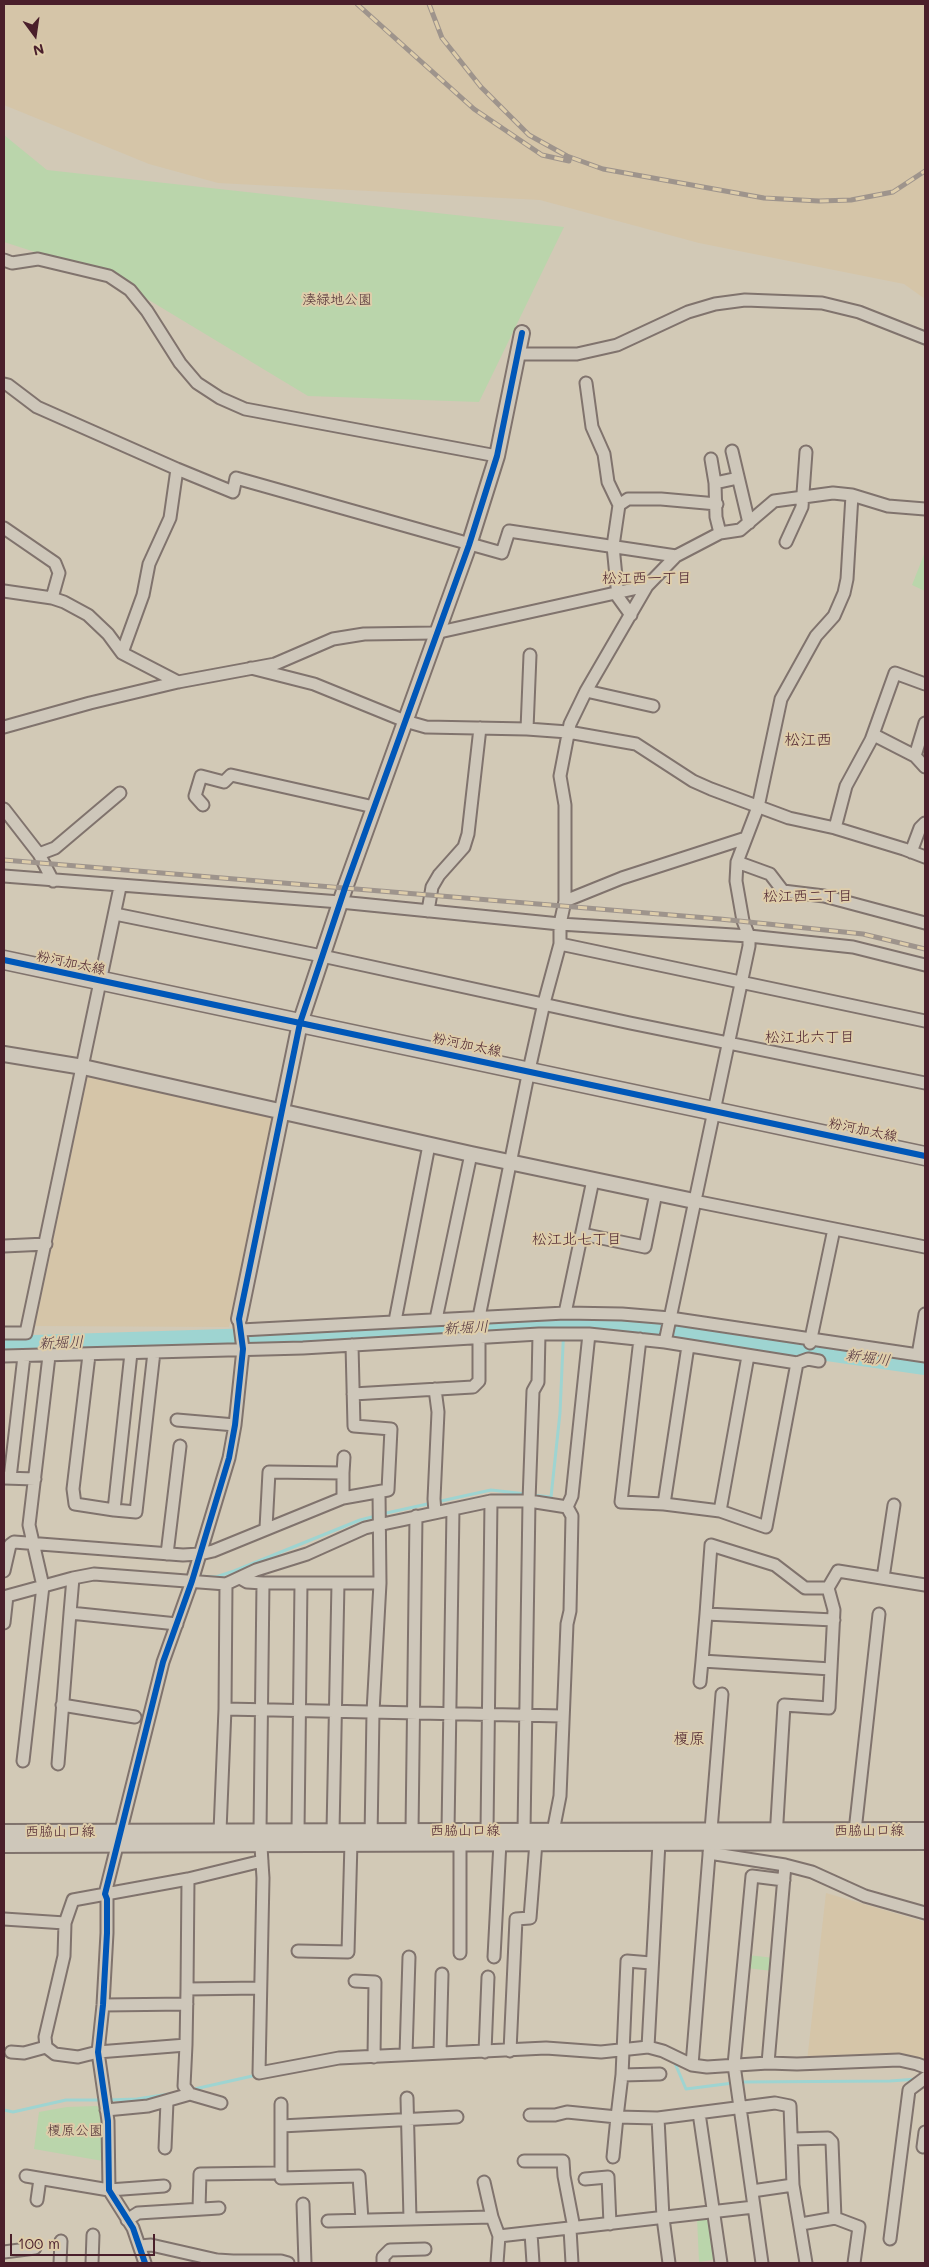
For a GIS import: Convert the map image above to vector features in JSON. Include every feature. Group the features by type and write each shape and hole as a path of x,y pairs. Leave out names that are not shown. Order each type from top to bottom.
{"main road":[{"name":"粉河加太線","path":"4,960 100,982 529,1070 714,1112 925,1156"}],"street":[{"path":"4,260 12,263 38,258 109,276 130,290 147,311 180,363 197,383 220,398 245,409 497,456"},
{"path":"520,354 577,354 617,345 688,312 715,304 745,300 822,303 859,312 925,338"},
{"path":"146,2263 127,2220 109,2190 106,2103 98,2052 108,1933 107,1900 105,1894 163,1662 192,1581 229,1458 235,1425 243,1350 240,1325 300,1023 340,902 435,633 469,545 497,456 520,354 522,333"},
{"path":"586,383 592,427 604,454 608,482 618,505 612,546 617,592 621,604 630,614"},
{"path":"4,384 37,407 232,492 236,478 427,530 469,545 502,553 509,531 676,556"},
{"path":"732,451 749,523"},
{"path":"786,542 802,507 802,485 806,452"},
{"path":"711,459 715,483 716,517 720,533"},
{"path":"122,653 143,596 150,564 170,518 177,469"},
{"path":"715,483 738,478"},
{"path":"352,1394 473,1387 479,1381 480,1317 529,1070 560,944 560,924 565,901 565,805 560,776 568,732 586,691 647,586 676,556 720,533 740,530 774,501 833,492 852,495 888,506 925,509"},
{"path":"666,1339 742,983 749,936 743,921 736,881 737,862 758,807 781,699 816,636 834,616 844,593 848,578 852,495"},
{"path":"618,505 628,499 716,504"},
{"path":"4,528 55,562 60,573 52,598"},
{"path":"4,727 90,703 178,682 275,664 333,639 364,634 435,633 647,586"},
{"path":"4,590 52,598 88,615 108,634 122,653 178,682"},
{"path":"527,729 530,655"},
{"path":"251,668 314,684 405,721 426,727 527,729 568,732 636,744 693,781 758,807 790,818 835,828 925,857"},
{"path":"835,828 846,786 874,734 895,674 925,684"},
{"path":"586,691 652,706"},
{"path":"915,756 925,723"},
{"path":"428,911 432,887 439,876 464,848 468,834 480,728"},
{"path":"874,734 915,756 925,767"},
{"path":"202,805 195,796 201,776 224,782 231,775 374,807"},
{"path":"39,854 55,848 120,793"},
{"path":"4,809 39,854 53,881"},
{"path":"911,852 920,828 925,823"},
{"path":"565,901 622,878 746,838"},
{"path":"737,862 770,874 783,891 824,896 925,923"},
{"path":"4,876 120,887 340,902 560,924 749,936 853,947 925,965"},
{"path":"4,1333 26,1333 120,887"},
{"path":"115,914 925,1084"},
{"path":"560,944 925,1022"},
{"path":"4,1054 83,1067 510,1163 925,1247"},
{"path":"395,1321 429,1145"},
{"path":"436,1319 471,1154"},
{"path":"565,1313 593,1180"},
{"path":"582,1234 645,1247 656,1193"},
{"path":"811,1341 834,1229"},
{"path":"4,1246 46,1244"},
{"path":"240,1325 395,1321 565,1313 622,1314 922,1356 925,1314"},
{"path":"524,1831 528,1501 534,1391 538,1382 539,1334"},
{"path":"4,1356 243,1350 479,1336 589,1334 640,1339 666,1339 688,1346 748,1356 808,1360 766,1526 720,1511 664,1504 621,1502 640,1339"},
{"path":"567,1507 572,1496 589,1334"},
{"path":"4,1571 10,1545 14,1542 167,1554 200,1554 213,1551 343,1498 388,1490 391,1429 354,1426 352,1345"},
{"path":"664,1504 688,1346"},
{"path":"89,1354 73,1489 75,1504 136,1512 154,1352"},
{"path":"114,1510 131,1353"},
{"path":"24,1356 7,1478 35,1479"},
{"path":"24,1761 43,1586 29,1525 49,1356"},
{"path":"720,1511 748,1356"},
{"path":"435,1389 438,1412 435,1512"},
{"path":"178,1420 235,1425"},
{"path":"167,1554 180,1446"},
{"path":"343,1498 344,1457"},
{"path":"266,1528 269,1472 343,1473"},
{"path":"371,1836 380,1583 379,1492"},
{"path":"4,1623 5,1596 73,1578 94,1574 226,1584 256,1570 307,1554 378,1524 491,1501 528,1501 567,1507"},
{"path":"487,1831 491,1501"},
{"path":"883,1578 894,1505"},
{"path":"552,1836 560,1796 567,1624 570,1611 572,1516 567,1507"},
{"path":"448,1831 453,1508"},
{"path":"412,1831 416,1516"},
{"path":"700,1682 711,1545 776,1565 805,1588 828,1588"},
{"path":"776,1837 784,1705 829,1708 834,1610 828,1588 838,1571 925,1585"},
{"path":"58,1764 73,1578"},
{"path":"240,1578 246,1582 263,1583 380,1583"},
{"path":"263,1583 259,2073 339,2058 546,2048 622,2053 648,2047 663,2051 692,2065 707,2067 768,2063 797,2064 898,2060 925,2067"},
{"path":"298,1830 302,1583"},
{"path":"333,1830 338,1583"},
{"path":"220,1831 225,1709 226,1584"},
{"path":"70,1613 177,1624"},
{"path":"706,1614 834,1620"},
{"path":"855,1831 879,1614"},
{"path":"702,1661 831,1669"},
{"path":"692,2065 722,1694"},
{"path":"62,1705 135,1717"},
{"path":"225,1709 563,1716"},
{"name":"西脇山口線","path":"4,1832 119,1837 260,1836 298,1830 333,1830 371,1836 460,1842 536,1842 552,1836 710,1842"},
{"name":"西脇山口線","path":"4,1845 220,1831 260,1836 351,1842 371,1836 412,1831 524,1831 552,1836 659,1842 710,1842 855,1831 925,1830"},
{"name":"西脇山口線","path":"776,1837 925,1842"},
{"path":"298,1951 348,1952 351,1842"},
{"path":"460,1842 460,1953"},
{"path":"494,1957 500,1842"},
{"path":"510,2051 516,1919 530,1918 536,1842"},
{"path":"648,2047 654,1967 651,1963 659,1842"},
{"path":"710,1842 812,1872 865,1896 925,1913"},
{"path":"186,2045 98,2052 78,2057 55,2054 46,2047 45,2037 64,1956 65,1923 73,1900 188,1879 262,1861"},
{"path":"768,2063 785,1865"},
{"path":"762,2263 734,2065 752,1876 784,1880"},
{"path":"188,1879 184,2086 189,2092 221,2103"},
{"path":"4,1920 65,1923"},
{"path":"406,2054 409,1957"},
{"path":"613,2157 622,2075 627,1961 651,1963"},
{"path":"440,2053 442,1974"},
{"path":"485,2052 488,1977"},
{"path":"356,1981 375,1982 374,2057"},
{"path":"187,1989 260,1988"},
{"path":"103,2005 187,2004"},
{"path":"11,2052 24,2053 46,2047"},
{"path":"622,2075 660,2074"},
{"path":"890,2239 909,2090 925,2078"},
{"path":"106,2103 148,2106 167,2102 189,2092"},
{"path":"408,2098 410,2219"},
{"path":"165,2148 167,2102"},
{"path":"530,2115 556,2115 567,2112 617,2118 658,2118 775,2103 790,2106 793,2139 793,2185 806,2263"},
{"path":"281,2104 281,2178 359,2176 362,2220"},
{"path":"699,2113 721,2263"},
{"path":"281,2126 457,2117"},
{"path":"658,2118 663,2218 669,2263"},
{"path":"924,2147 925,2132"},
{"path":"793,2139 828,2138 832,2142 834,2218"},
{"path":"524,2161 563,2161 572,2229 572,2263"},
{"path":"199,2209 200,2174 274,2173"},
{"path":"26,2176 109,2190 164,2186"},
{"path":"584,2179 608,2177 610,2224"},
{"path":"37,2200 40,2179"},
{"path":"484,2182 492,2217 499,2236 496,2263"},
{"path":"752,2191 793,2185"},
{"path":"303,2204 305,2263"},
{"path":"499,2236 754,2207"},
{"path":"127,2220 138,2213 219,2208"},
{"path":"328,2221 492,2217"},
{"path":"801,2224 834,2218 859,2228 854,2263"},
{"path":"531,2233 533,2263"},
{"path":"92,2234 92,2263"},
{"path":"60,2263 61,2241"},
{"path":"140,2246 151,2245 232,2262 281,2261 288,2263"},
{"path":"4,2252 35,2248"},
{"path":"383,2263 383,2257 390,2250 425,2249"}],"shaded area":[{"path":"4,4 925,4 925,299 904,284 699,243 540,200 218,183 149,164 4,105"},
{"path":"88,1074 274,1116 229,1327 35,1326"},
{"path":"826,1893 925,1922 925,2064 807,2061"}],"green space":[{"name":"湊緑地公園","path":"4,135 47,170 564,227 479,402 308,396 109,276 4,242"},
{"path":"925,552 925,591 912,585"},
{"path":"748,1955 774,1958 772,1971 747,1968"},
{"name":"榎原公園","path":"97,2106 102,2110 103,2161 34,2149 39,2112 67,2107"},
{"path":"706,2217 711,2222 717,2259 699,2262 697,2218"}],"waterway":[{"path":"532,1495 551,1497 560,1413 564,1323"},
{"name":"新堀川","path":"4,1345 351,1334 564,1323 639,1325 925,1366"},
{"path":"382,1514 491,1490 526,1494"},
{"path":"196,1576 216,1577 360,1520 376,1516"},
{"path":"674,2061 686,2089 733,2083"},
{"path":"190,2090 257,2075"},
{"path":"739,2082 890,2081 918,2079"},
{"path":"108,2100 137,2099 176,2093"},
{"path":"4,2110 13,2112 66,2100 102,2100"}],"railway":[{"path":"357,4 474,109 542,155 569,161"},
{"path":"429,4 442,38 481,87 529,135 567,156 603,169 764,198 819,201 851,200 893,192 925,171"},
{"path":"4,860 720,919 863,934 925,949"}],"cycle path":[{"path":"145,2263 133,2228 109,2190 108,2121 98,2052 107,1933 107,1899 105,1894 163,1662 192,1581 229,1458 235,1425 243,1349 239,1319 300,1023 345,888 469,545 497,456 522,333"},
{"path":"4,960 925,1156"}],"district":[{"name":"松江西一丁目","path":"647,578"},
{"name":"松江西","path":"808,740"},
{"name":"松江西二丁目","path":"808,896"},
{"name":"松江北六丁目","path":"810,1037"},
{"name":"松江北七丁目","path":"577,1239"},
{"name":"榎原","path":"689,1739"}]}
